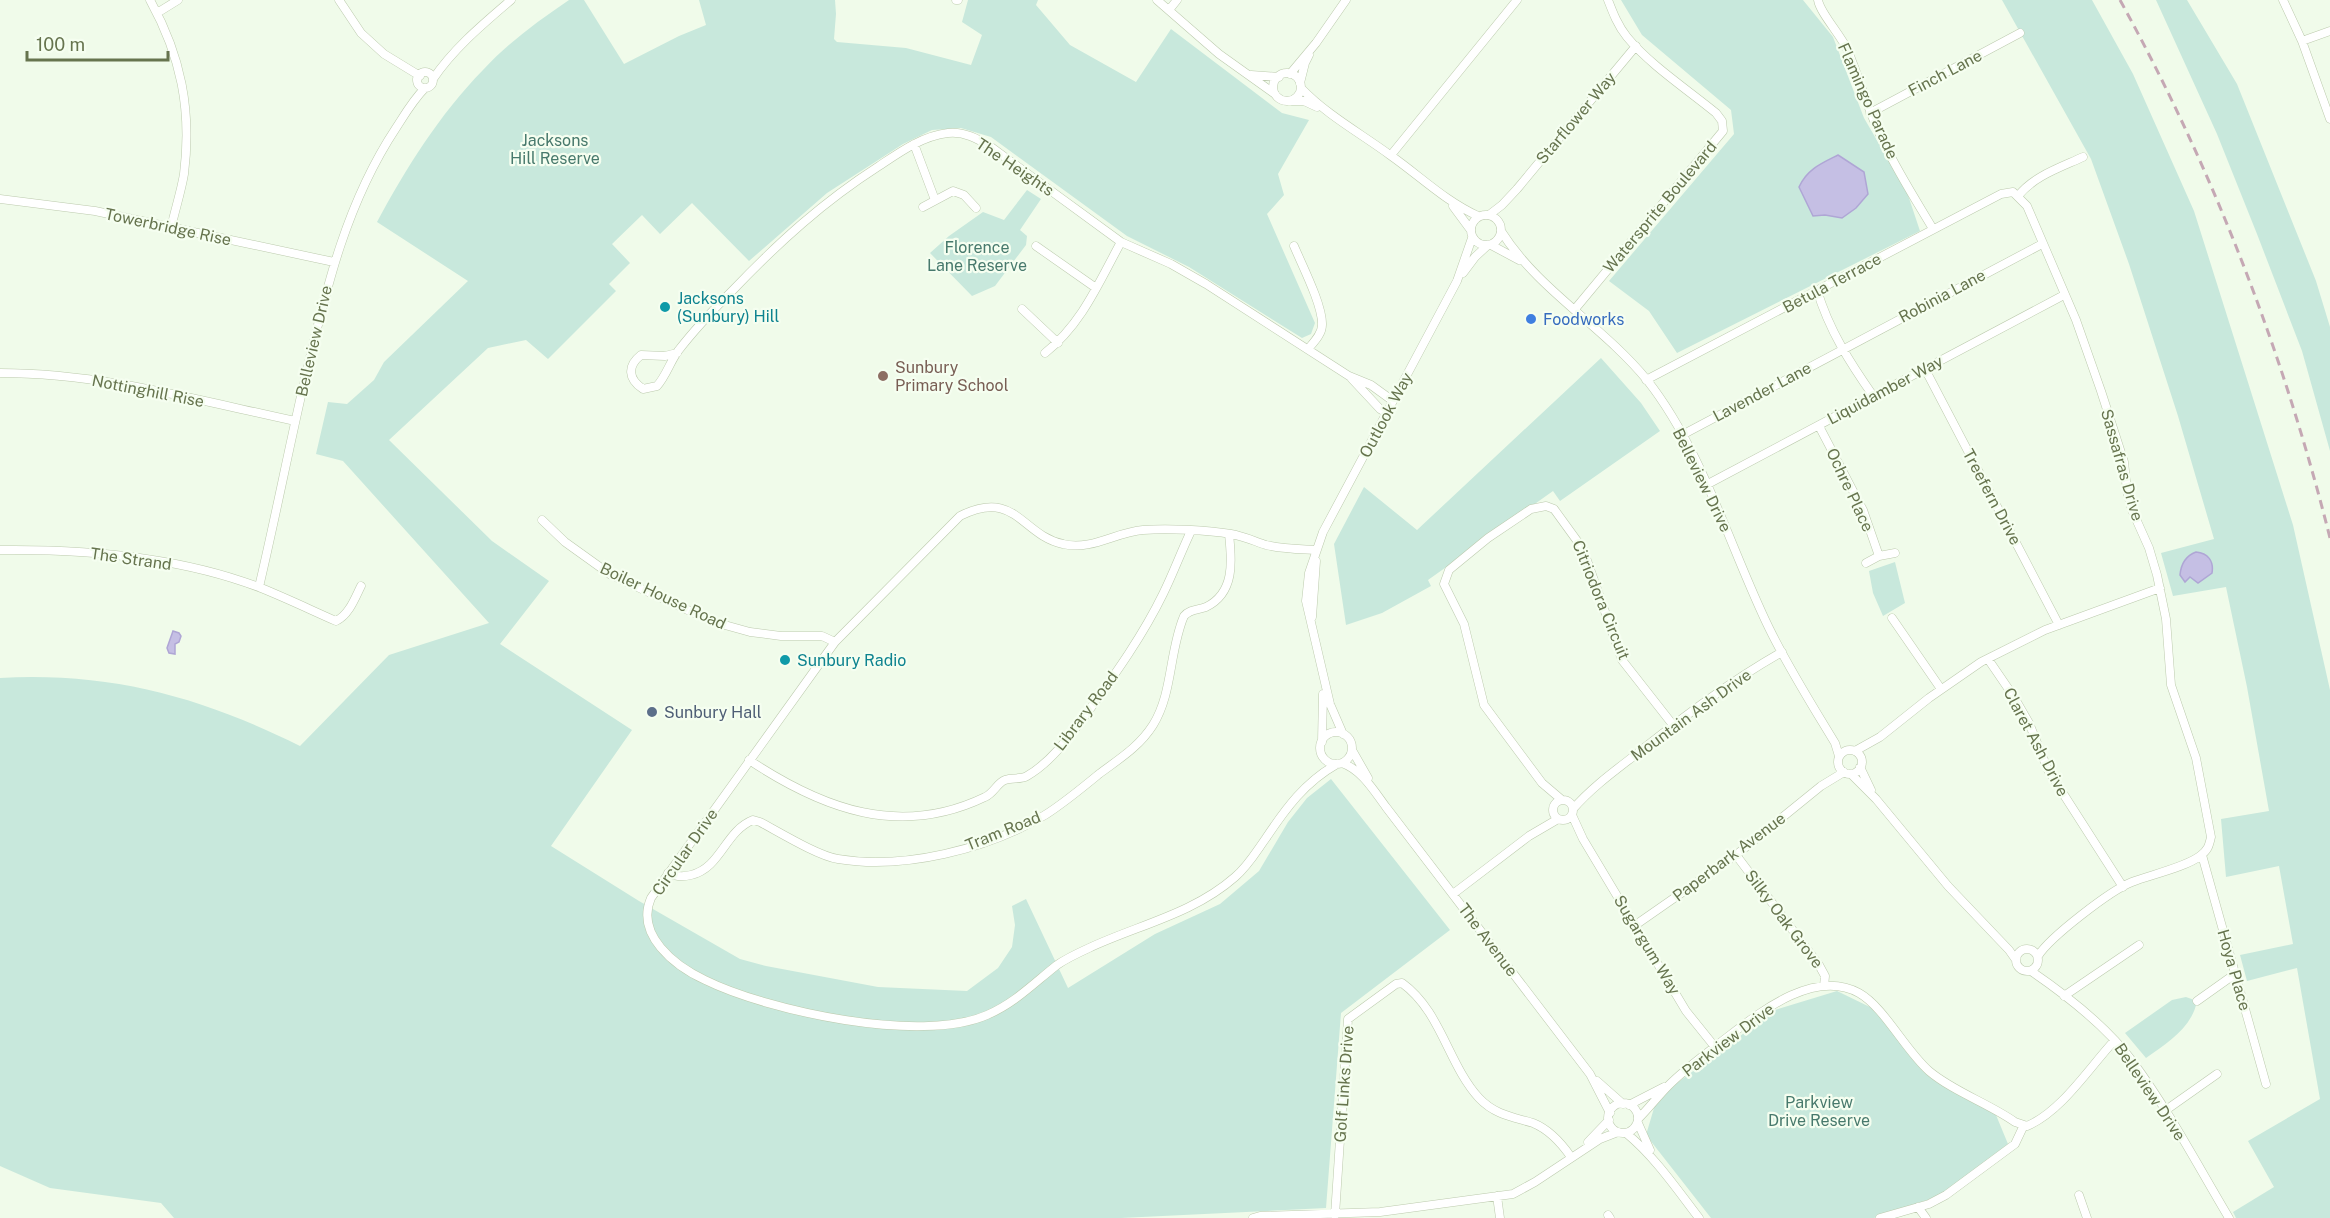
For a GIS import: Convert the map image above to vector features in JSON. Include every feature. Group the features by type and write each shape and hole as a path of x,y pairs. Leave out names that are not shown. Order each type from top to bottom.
{"street":[{"path":"150,0 174,52 185,92 187,133 184,176 171,228"},
{"path":"157,13 178,0"},
{"path":"339,0 361,33 384,54 422,80 433,79 449,57"},
{"path":"422,80 511,0"},
{"path":"1157,0 1219,54 1282,100 1304,101 1327,111"},
{"path":"1169,10 1177,0"},
{"path":"1247,75 1279,77 1290,74 1316,43 1346,0"},
{"path":"1391,155 1517,0"},
{"name":"Watersprite Boulevard","path":"1575,309 1723,131 1722,120 1716,112 1636,46 1625,33 1608,0"},
{"path":"2283,0 2302,41 2330,119"},
{"name":"Flamingo Parade","path":"1818,2 1847,50 1870,113 1885,146 1933,229"},
{"path":"2302,41 2330,31"},
{"name":"Finch Lane","path":"1870,113 2020,33"},
{"path":"1290,101 1298,96 1305,63 1316,43"},
{"name":"Starflower Way","path":"1490,215 1516,189 1636,46"},
{"path":"1290,74 1296,77 1300,86 1327,111 1391,155 1446,198 1478,216 1490,215 1498,221 1500,236 1490,245 1480,245 1461,215 1446,198"},
{"path":"1275,94 1274,83 1279,77"},
{"name":"Belleview Drive","path":"259,587 295,421 334,262 346,225 370,171 408,109 422,80 430,87 433,79"},
{"name":"The Heights","path":"677,353 665,356 641,355 631,365 633,380 643,389 657,386 677,353 715,308 813,212 855,181 914,144 929,138 957,133 980,140 1121,242 1171,264 1197,279 1349,376 1371,385 1394,401"},
{"path":"914,144 935,200"},
{"path":"2018,196 2026,185 2038,177 2083,157"},
{"name":"Starflower Way","path":"1498,221 1516,189"},
{"path":"923,207 948,192 957,191 976,208"},
{"name":"Betula Terrace","path":"1646,380 2001,194 2013,192 2018,196"},
{"name":"Sassafras Drive","path":"2018,196 2027,206 2101,391 2124,462 2127,491 2132,510 2149,548 2166,619 2171,685 2196,758 2211,837 2205,853"},
{"name":"Towerbridge Rise","path":"0,199 95,211 334,262"},
{"path":"1471,233 1474,220 1478,216"},
{"name":"Belleview Drive","path":"1501,231 1511,247 1530,268 1646,380 1682,435 1769,629 1835,742 1838,760 1847,773"},
{"name":"Outlook Way","path":"1458,281 1471,233"},
{"path":"1045,353 1058,343 1080,317 1121,242"},
{"name":"Robinia Lane","path":"1841,350 2042,244"},
{"name":"Belleview Drive","path":"1490,245 1507,252 1530,268"},
{"name":"Outlook Way","path":"1343,734 1330,704 1311,622 1316,550 1323,532 1458,281 1475,257 1490,245"},
{"path":"1036,246 1096,288"},
{"path":"1294,246 1312,289 1322,325 1319,336 1308,349"},
{"path":"1817,290 1841,350 1874,397"},
{"name":"Liquidamber Way","path":"1706,485 2064,295"},
{"path":"1022,309 1058,343"},
{"name":"Lavender Lane","path":"1682,435 1841,350"},
{"name":"Treefern Drive","path":"1925,369 2059,625"},
{"name":"Nottinghill Rise","path":"0,373 75,377 136,386 295,421"},
{"name":"The Heights","path":"1349,376 1380,409 1387,413"},
{"name":"Ochre Place","path":"1819,426 1863,510 1879,556"},
{"name":"Citriodora Circuit","path":"1561,820 1553,809 1542,783 1484,705 1464,624 1444,584 1449,570 1488,538 1531,509 1546,506 1554,509 1568,525 1583,549 1622,660 1673,725"},
{"name":"Circular Drive","path":"1316,550 1279,548 1229,534 1140,530 1083,546 1069,546 1051,540 1017,515 1004,509 988,508 970,511 960,516 835,642 668,873 648,907 648,924 656,940 668,955 702,978 759,1001 828,1016 904,1026 951,1025 986,1016 998,1010 1026,992 1066,959 1168,918 1224,886 1249,863 1298,794 1324,771 1340,764"},
{"name":"Boiler House Road","path":"542,520 565,542 611,574 714,622 750,632 781,636 822,636 835,642"},
{"name":"Library Road","path":"750,760 804,793 831,803 886,816 919,816 987,797 1004,780 1025,777 1065,742 1131,650 1163,595 1191,531"},
{"name":"Tram Road","path":"668,873 681,877 707,869 735,832 753,820 833,858 890,862 915,860 979,843 1046,814 1133,749 1153,725 1164,697 1184,616 1192,610 1212,603 1220,597 1226,587 1233,561 1229,534"},
{"name":"The Strand","path":"0,550 58,550 153,560 259,587 336,621 342,619 350,608 361,586"},
{"path":"1866,563 1879,556 1895,553"},
{"path":"1838,760 1852,750 1880,737 1941,690 1988,659 2059,625 2160,588"},
{"path":"1892,618 1941,690"},
{"name":"Mountain Ash Drive","path":"1561,820 1573,812 1602,781 1673,725 1730,683 1782,652"},
{"name":"Claret Ash Drive","path":"1988,659 2029,723 2048,770 2124,886"},
{"name":"Outlook Way","path":"1321,744 1324,707 1322,671"},
{"name":"Belleview Drive","path":"1825,726 1838,742 1852,750 1861,764"},
{"path":"1338,733 1343,734 1350,741 1352,750 1349,758 1340,764 1332,764 1324,758 1321,744 1328,735 1338,733"},
{"path":"1876,799 1861,764 1880,737"},
{"name":"The Avenue","path":"1352,750 1386,807"},
{"name":"Paperbark Avenue","path":"1821,786 1838,760"},
{"name":"The Avenue","path":"1340,764 1350,766 1360,775 1386,807 1590,1074 1626,1104"},
{"name":"Paperbark Avenue","path":"1634,926 1736,855 1821,786 1861,764"},
{"path":"1847,773 1876,799 1917,850 1994,934 2016,960 2020,969 2031,971 2038,965 2038,956 2044,946 2124,886 2205,853"},
{"name":"Mountain Ash Drive","path":"1553,809 1555,803 1602,781"},
{"name":"Citriodora Circuit","path":"1542,783 1565,800"},
{"name":"Sugargum Way","path":"1565,800 1573,812 1583,839 1634,926 1686,1011 1715,1047"},
{"path":"1529,836 1553,809"},
{"path":"1453,894 1529,836 1561,820"},
{"name":"Sugargum Way","path":"1561,820 1583,839"},
{"name":"Hoya Place","path":"2205,853 2235,974 2266,1084"},
{"name":"Silky Oak Grove","path":"1736,855 1819,965 1825,976 1824,986"},
{"path":"1994,934 2013,946 2038,956"},
{"path":"2016,960 2020,951 2056,936"},
{"path":"2064,996 2139,945"},
{"name":"Belleview Drive","path":"2038,965 2049,984"},
{"name":"Belleview Drive","path":"2031,971 2064,996 2115,1041 2132,1061 2166,1110 2229,1218"},
{"path":"2197,1000 2235,974"},
{"name":"Golf Links Drive","path":"1335,1215 1348,1019 1396,984 1402,983 1409,988 1433,1020 1464,1076 1480,1099 1502,1114 1535,1124 1553,1136 1573,1155"},
{"name":"Parkview Drive","path":"1638,1121 1669,1085 1773,1004 1801,992 1824,986 1843,987 1860,994 1876,1008 1913,1056 1932,1073 2024,1125"},
{"path":"1880,1218 1918,1207 1946,1195 2014,1144 2024,1125 2039,1121 2056,1106 2115,1041"},
{"name":"The Avenue","path":"1590,1074 1609,1116"},
{"path":"2166,1110 2217,1074"},
{"name":"Parkview Drive","path":"1626,1104 1669,1085"},
{"path":"1573,1155 1618,1105 1626,1104 1636,1110 1638,1121 1658,1164"},
{"path":"1609,1116 1613,1129 1642,1146 1699,1218"},
{"path":"1253,1218 1380,1212 1513,1194 1600,1139 1633,1130 1638,1121"},
{"path":"2079,1195 2087,1218"},
{"path":"1497,1196 1500,1218"},
{"path":"1918,1207 1926,1218"}],"green space":[{"name":"Jacksons Hill Reserve","path":"569,0 584,0 624,64 706,25 699,0 835,0 834,39 837,42 906,48 971,65 982,35 962,22 968,0 1038,0 1036,5 1070,45 1136,82 1171,29 1282,113 1309,120 1278,174 1284,195 1267,214 1315,323 1311,334 1302,338 1189,267 1127,236 991,137 961,128 932,130 903,144 827,193 749,261 692,203 660,234 642,215 612,244 630,263 609,284 616,291 548,359 526,340 488,348 389,440 492,541 549,581 500,644 632,730 551,846 639,901 740,959 878,987 967,991 998,968 1012,947 1015,925 1012,906 1026,899 1068,988 1155,934 1220,904 1259,871 1288,822 1307,798 1331,779 1450,930 1341,1013 1326,1208 1121,1218 174,1218 161,1203 50,1188 0,1166 0,678 80,679 154,691 227,714 300,746 389,655 489,623 343,461 316,454 328,402 347,404 374,380 384,362 468,281 377,222 388,202 438,123 467,87 513,42"},
{"path":"1621,0 1803,0 1833,37 1864,118 1907,192 1920,231 1677,353 1649,311 1609,281 1734,134 1731,110 1642,35"},
{"path":"2002,0 2092,0 2133,74 2194,211 2293,525 2330,690 2330,1218 2236,1218 2233,1212 2274,1187 2248,1141 2320,1099 2297,968 2247,981 2240,955 2293,944 2279,866 2226,877 2221,819 2269,811 2247,687 2226,587 2173,596 2161,553 2214,539 2178,416 2129,264 2091,159"},
{"path":"2156,0 2187,0 2237,84 2316,281 2330,327 2330,451 2302,351 2257,234 2217,134"},
{"name":"Florence Lane Reserve","path":"1027,190 1041,199 1020,230 1027,236 1026,245 995,286 972,296 930,253 949,236 983,212 1004,220"},
{"path":"1601,358 1641,403 1660,431 1560,501 1553,491 1428,580 1431,586 1382,613 1346,625 1334,544 1364,487 1417,530"},
{"path":"1895,562 1905,603 1883,616 1873,593 1869,571"},
{"name":"Parkview Drive Reserve","path":"1837,991 1874,1009 1928,1070 1996,1115 2008,1144 1942,1195 1874,1218 1711,1218 1646,1135 1657,1098 1775,1010"},
{"path":"2186,997 2197,1001 2190,1019 2178,1034 2146,1058 2125,1033 2172,1000"}],"shaded area":[{"path":"1838,155 1864,172 1868,194 1856,208 1842,218 1825,215 1813,216 1799,187 1811,171"},
{"path":"2196,552 2209,558 2212,573 2198,583 2190,577 2185,582 2180,575 2183,564 2186,558"},
{"path":"173,631 181,636 179,642 175,644 175,654 169,653 167,648"}],"railway":[{"path":"2120,0 2185,129 2242,262 2290,399 2330,538"}],"place":[{"name":"Jacksons (Sunbury) Hill","path":"665,307"},
{"name":"Foodworks","path":"1531,319"},
{"name":"Sunbury Primary School","path":"883,376"},
{"name":"Sunbury Radio","path":"785,660"},
{"name":"Sunbury Hall","path":"652,712"}]}
